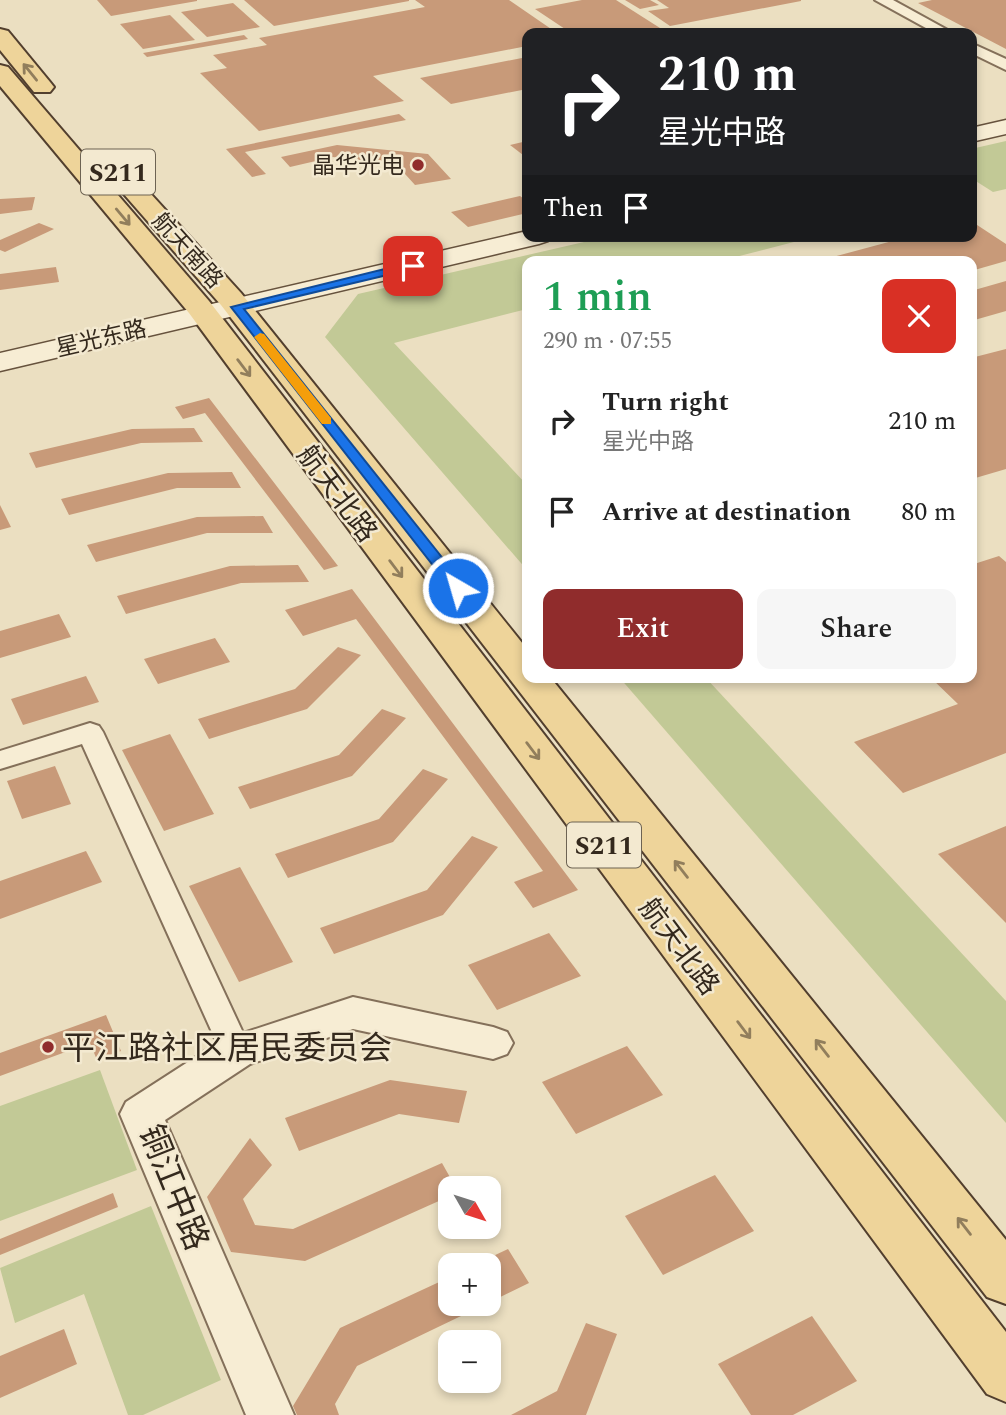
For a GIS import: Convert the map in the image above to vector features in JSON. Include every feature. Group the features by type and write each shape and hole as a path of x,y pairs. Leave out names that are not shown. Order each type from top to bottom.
{"main road":[{"name":"S211","path":"0,36 91,142"},
{"name":"航天南路","path":"0,72 217,307"},
{"path":"977,126 1006,119"},
{"path":"977,134 1006,127"},
{"name":"航天南路","path":"119,174 217,307"},
{"path":"217,307 522,231"},
{"path":"217,307 522,240"},
{"name":"星光东路","path":"0,353 217,307"},
{"name":"星光东路","path":"0,362 217,307"},
{"name":"航天北路","path":"217,307 522,669"},
{"name":"航天北路","path":"217,307 1006,1376"},
{"name":"航天北路","path":"534,683 1006,1280"}],"street":[{"path":"883,0 936,28"},
{"path":"977,50 1006,65"},
{"path":"0,760 90,732 236,1052"},
{"name":"铜江中路","path":"264,1413 141,1114 236,1052 353,1013 493,1043"}],"green space":[{"path":"1006,141 1006,189 993,192 977,182 977,148"},
{"path":"584,242 794,242 739,256 523,256"},
{"path":"522,256 522,310 394,343 522,480 522,564 325,337 358,294"},
{"path":"624,683 711,683 1006,1001 1006,1123"},
{"path":"100,1070 137,1170 0,1221 0,1106"},
{"path":"151,1206 221,1380 143,1415 128,1415 84,1294 15,1323 0,1268"}],"building":[{"path":"97,0 197,0 197,1 111,16"},
{"path":"244,0 409,0 409,1 274,26"},
{"path":"415,0 509,0 550,28 522,28 522,47 373,76 404,101 259,131 200,73 227,68 213,55 267,45 259,38 425,7"},
{"path":"582,0 616,0 660,28 564,28 535,9"},
{"path":"625,0 650,0 659,5 640,9"},
{"path":"657,0 801,1 670,26 648,11 669,8"},
{"path":"932,0 1006,0 1006,49 977,34 977,28 966,28 918,3"},
{"path":"233,3 260,27 207,37 181,12"},
{"path":"170,15 195,40 143,49 120,24"},
{"path":"244,35 248,39 147,57 143,53"},
{"path":"522,58 522,90 451,104 420,78"},
{"path":"399,114 406,120 245,152 266,174 252,177 226,149"},
{"path":"522,142 522,154 510,145"},
{"name":"晶华光电","path":"337,145 428,154 451,179 415,185 396,164 333,157 290,167 281,157"},
{"path":"35,197 32,210 0,214 0,199"},
{"path":"522,197 522,214 468,227 451,212"},
{"path":"39,223 54,229 5,252 0,250 0,240"},
{"path":"977,225 1006,244 1006,261 977,269 977,256 837,256 889,242 977,242"},
{"path":"56,267 59,282 0,290 0,274"},
{"path":"1006,281 1006,311 977,319 977,289"},
{"path":"1006,349 1006,469 977,478 977,356"},
{"path":"209,398 338,566 324,570 205,413 183,419 175,407"},
{"path":"194,428 203,442 141,443 36,468 29,453 132,429"},
{"path":"232,472 241,488 177,488 69,515 61,499 168,473"},
{"path":"0,505 11,527 0,530"},
{"path":"263,516 273,533 207,533 96,562 87,545 197,517"},
{"path":"999,556 1006,562 1006,753 903,793 854,742 958,704 936,683 977,683 977,563"},
{"path":"298,565 309,582 241,583 126,614 117,596 230,566"},
{"path":"352,589 578,890 533,908 514,882 543,871 356,619 303,636 285,610"},
{"path":"59,614 71,637 0,658 0,631"},
{"path":"215,638 230,662 158,684 144,659"},
{"path":"338,647 361,655 307,709 209,739 198,719 295,689"},
{"path":"86,676 99,702 23,725 11,699"},
{"path":"382,709 406,718 352,776 250,809 238,787 339,755"},
{"path":"170,734 214,814 164,831 122,750"},
{"path":"55,766 71,804 22,819 7,781"},
{"path":"423,769 448,779 393,842 288,878 275,854 379,819"},
{"path":"1006,826 1006,923 938,854"},
{"path":"472,836 498,847 443,915 334,954 320,928 427,890"},
{"path":"86,851 102,882 0,919 0,881"},
{"path":"240,867 293,962 239,982 189,886"},
{"path":"549,933 581,976 497,1010 468,965"},
{"name":"平江路社区居民委员会","path":"106,1015 121,1051 97,1060 90,1043 0,1076 0,1053"},
{"path":"627,1046 663,1095 576,1134 542,1082"},
{"path":"390,1080 467,1091 459,1123 399,1114 299,1151 285,1118"},
{"path":"250,1138 272,1165 243,1199 255,1225 293,1229 442,1163 449,1176 438,1176 438,1201 305,1261 231,1252 207,1197"},
{"path":"715,1175 754,1231 663,1275 625,1216"},
{"path":"113,1193 118,1207 0,1255 0,1239"},
{"path":"508,1249 529,1283 501,1297 501,1253"},
{"path":"438,1283 438,1316 461,1316 357,1366 335,1404 339,1415 297,1415 293,1406 340,1328"},
{"path":"812,1316 857,1381 793,1415 751,1415 718,1364"},
{"path":"586,1323 617,1334 586,1415 511,1415 557,1391"},
{"path":"64,1329 77,1364 0,1398 0,1356"}],"slow traffic":[{"path":"260,337 327,421"}],"place":[{"name":"晶华光电","path":"418,165"},
{"name":"平江路社区居民委员会","path":"48,1047"}],"route":[{"path":"413,266 237,307 458,588"}]}
